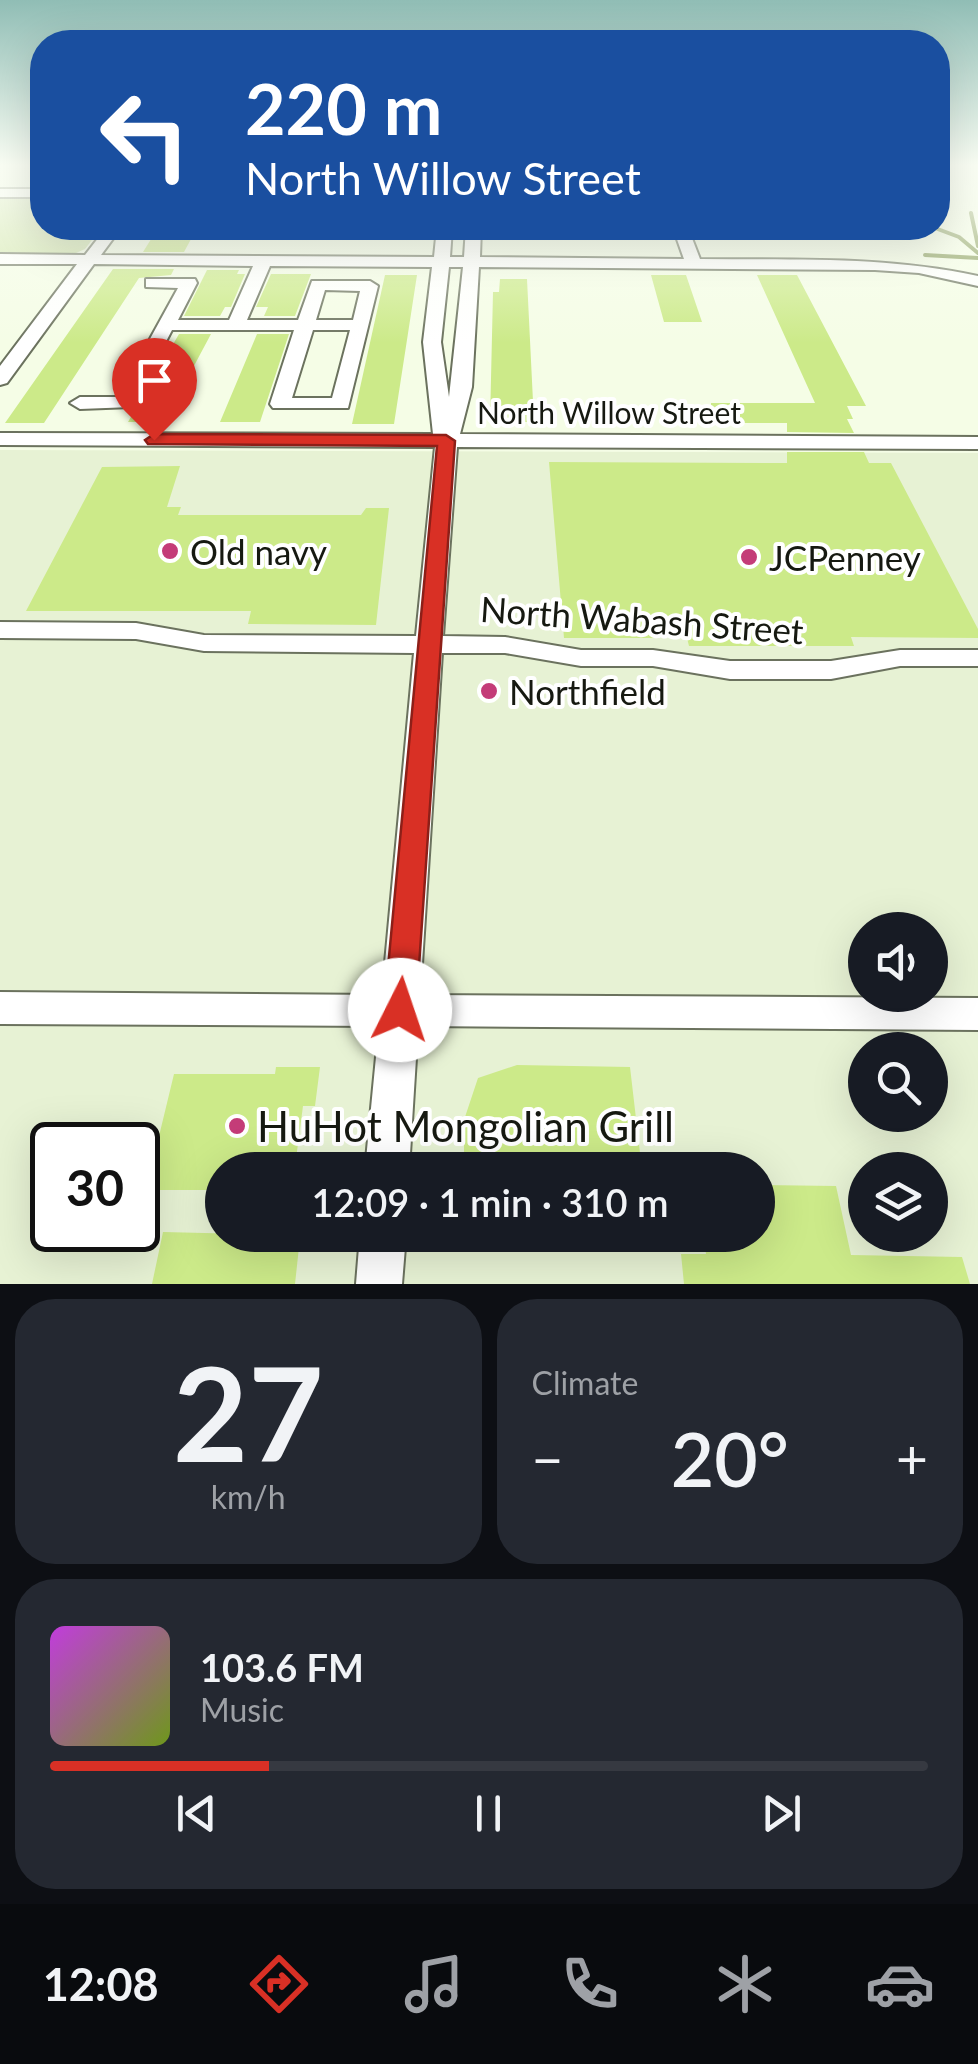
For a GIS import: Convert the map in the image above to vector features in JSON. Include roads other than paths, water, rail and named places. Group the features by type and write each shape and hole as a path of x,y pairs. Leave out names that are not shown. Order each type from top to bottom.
{"street":[{"path":"0,379 105,240"},
{"path":"444,240 432,342 446,441"},
{"path":"389,1152 446,441 462,387 473,240"},
{"path":"685,240 694,264"},
{"path":"0,259 875,264 978,282"},
{"path":"236,325 263,262"},
{"path":"80,402 125,402 189,283 152,283"},
{"path":"318,285 370,286 361,325 341,404 280,404 318,285"},
{"path":"166,325 361,325"},
{"name":"North Willow Street","path":"0,439 978,444"},
{"name":"North Wabash Street","path":"0,630 136,630 204,644 505,644 580,658 653,658 730,670 831,670 900,658 978,658"},
{"path":"0,1008 978,1014"},
{"path":"379,1284 382,1252"}],"waterway":[{"path":"973,223 978,246"},
{"path":"950,234 978,253"},
{"path":"925,255 978,258"}],"place":[{"name":"Old navy","path":"170,551"},
{"name":"JCPenney","path":"749,557"},
{"name":"Northfield","path":"489,691"},
{"name":"HuHot Mongolian Grill","path":"237,1126"}]}
